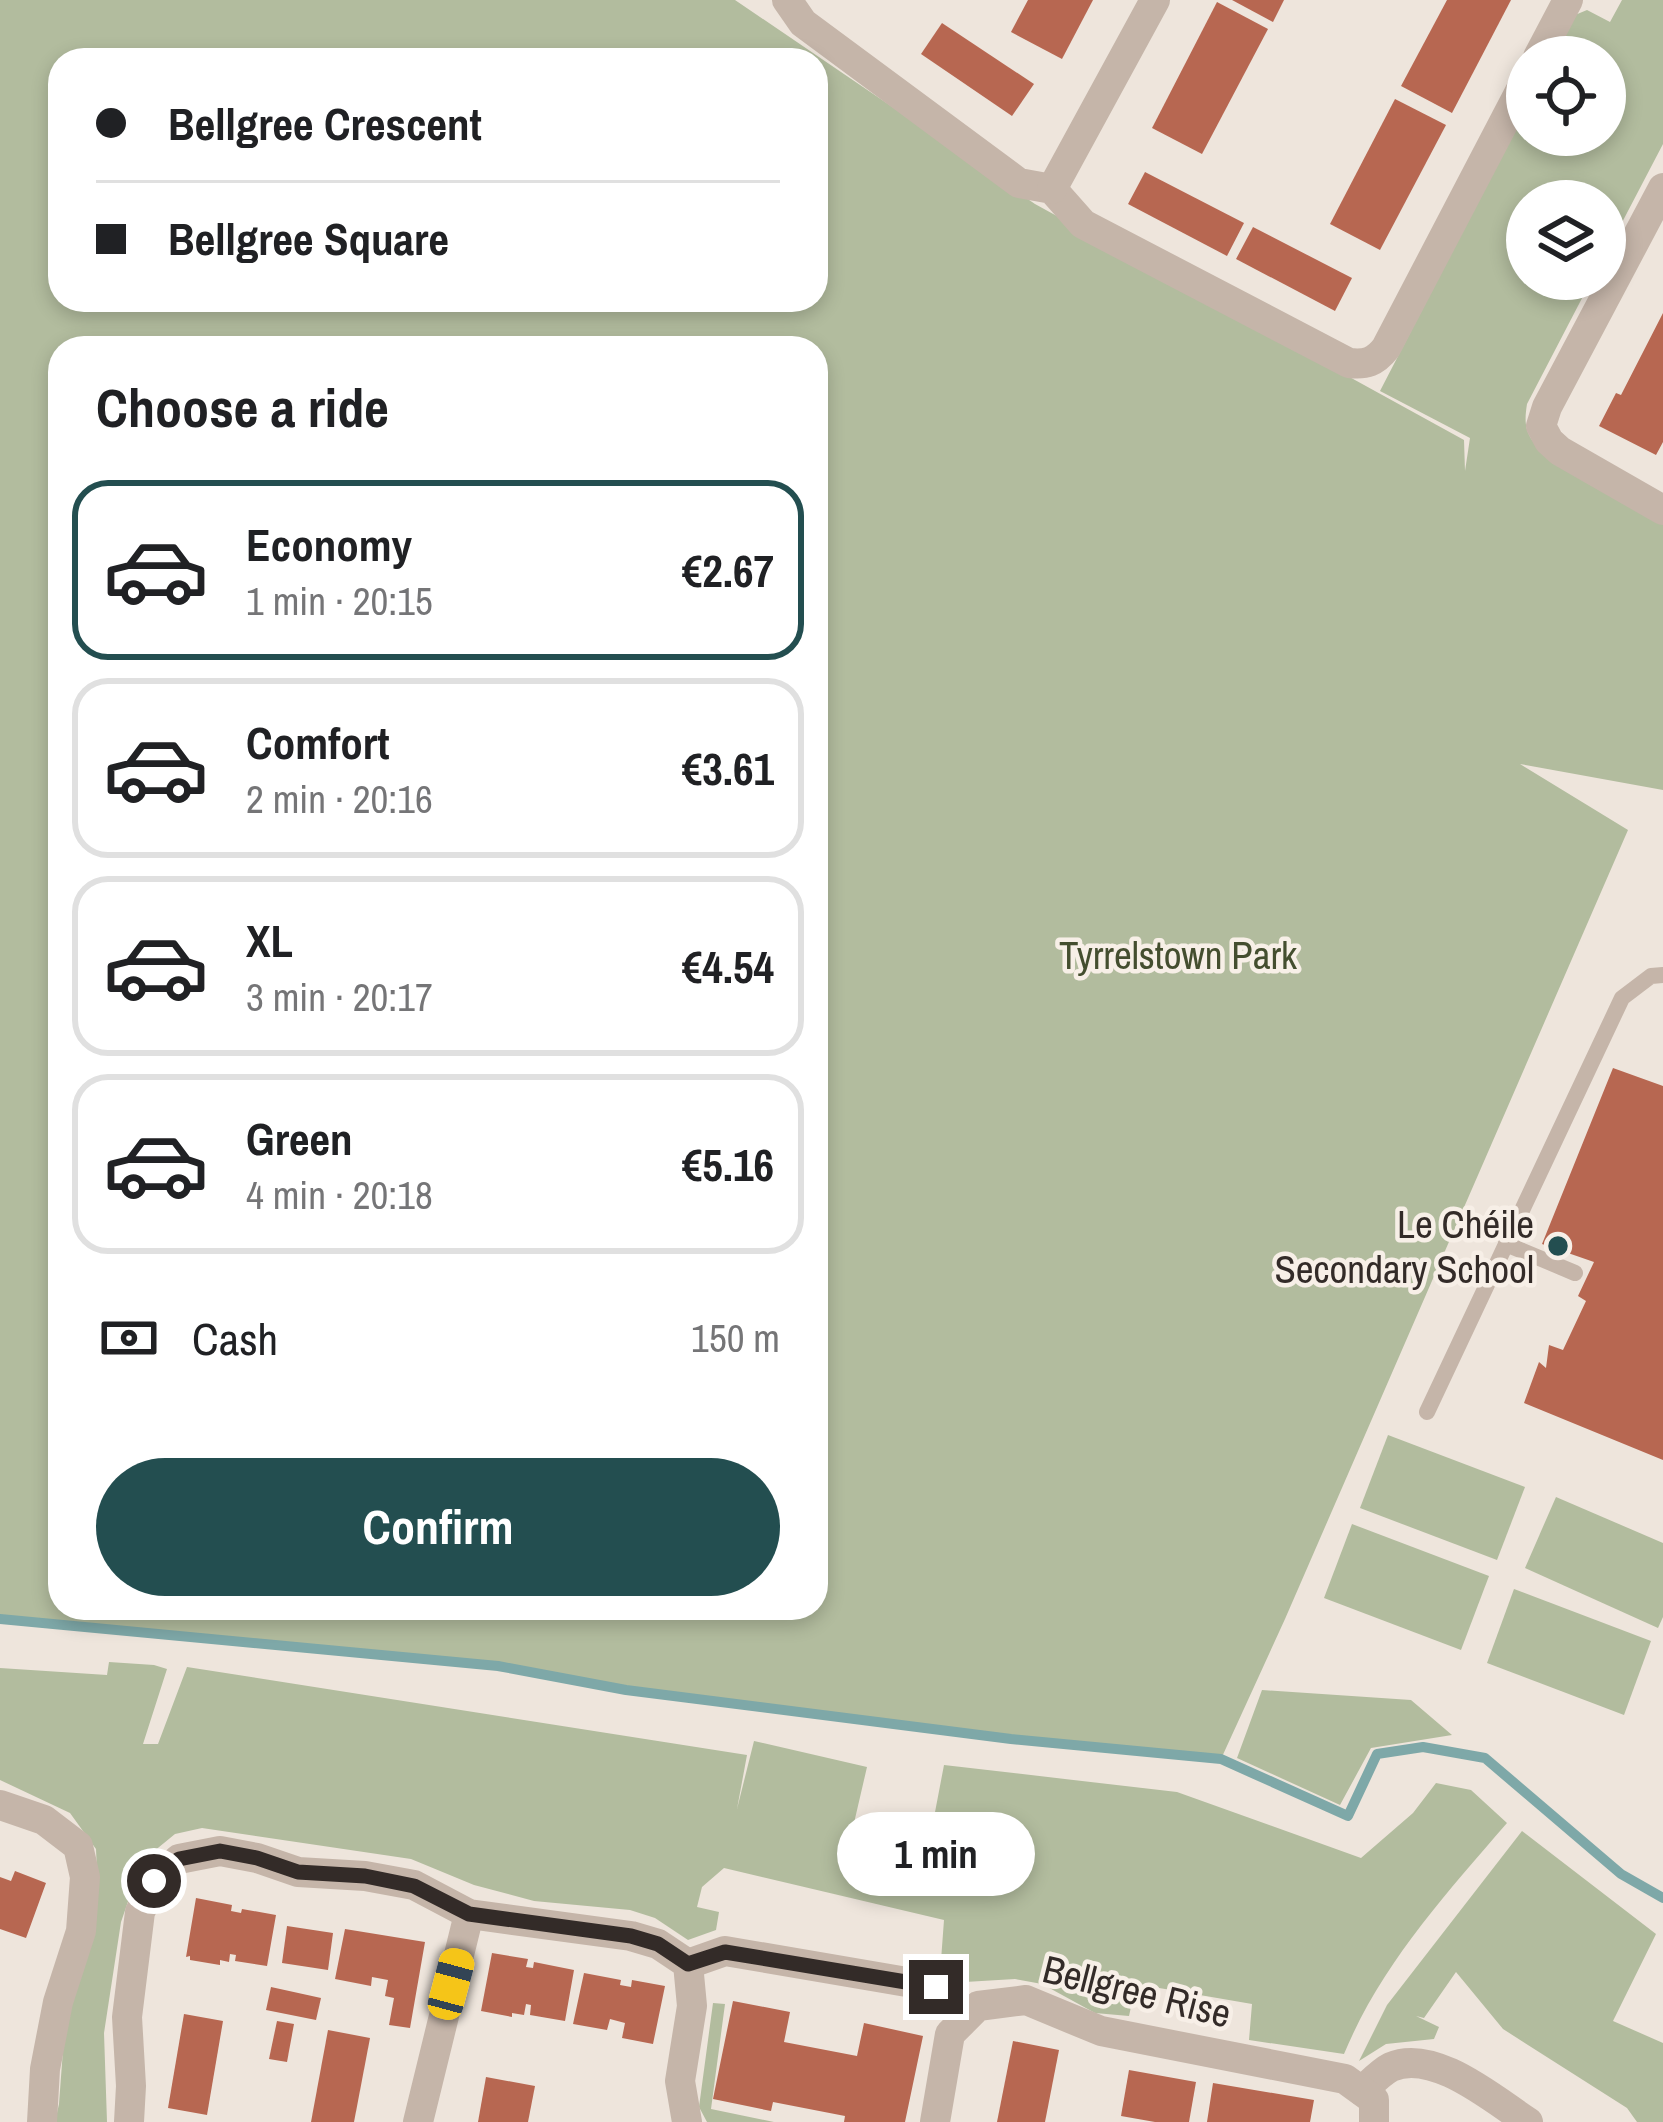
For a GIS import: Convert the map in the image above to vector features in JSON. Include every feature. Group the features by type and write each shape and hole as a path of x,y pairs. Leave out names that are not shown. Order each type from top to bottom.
{"street":[{"path":"787,0 803,23 1019,183 1052,189 1083,224 1348,363 1365,365 1386,348 1506,118"},
{"path":"1052,189 1155,0"},
{"path":"1549,36 1568,0"},
{"path":"1663,188 1541,426 1560,451 1663,510"},
{"path":"0,1805 44,1820 78,1846 85,1877 82,1931 58,2002 45,2068 42,2122"},
{"path":"129,2122 127,2017 140,1912 154,1881 179,1859 220,1851 298,1872 398,1882 469,1914 631,1936 658,1944 688,1964"},
{"path":"418,2122 469,1914"},
{"path":"688,1964 725,1952 936,1987"},
{"path":"687,2122 680,2081 692,2006 688,1964"},
{"name":"Bellgree Rise","path":"935,2122 950,2034 978,2006 1026,2000 1101,2031 1345,2079 1362,2091"},
{"path":"1374,2122 1374,2100 1362,2091 1390,2067 1408,2063 1459,2076 1528,2122"}],"lane":[{"path":"1426,1412 1622,998 1651,976 1663,975"},
{"path":"1506,1244 1575,1273"}],"green space":[{"name":"Tyrrelstown Park","path":"0,0 735,0 806,48 48,48 48,312 828,312 828,63 1035,204 1464,440 1465,471 1470,438 1380,391 1506,148 1506,156 1626,156 1626,36 1564,36 1575,15 1587,10 1610,22 1622,0 1663,0 1663,144 1626,215 1626,180 1506,180 1506,300 1581,300 1527,404 1529,436 1554,458 1663,513 1663,790 1520,764 1628,830 1221,1759 1011,1739 626,1690 498,1666 0,1619"},
{"path":"1388,1435 1525,1487 1497,1560 1360,1508"},
{"path":"1556,1497 1663,1543 1663,1617 1658,1628 1525,1568"},
{"path":"1352,1524 1489,1576 1461,1650 1324,1598"},
{"path":"1514,1589 1651,1641 1624,1715 1487,1663"},
{"path":"109,1662 167,1669 143,1744 158,1744 187,1667 747,1755 737,1809 754,1741 867,1767 851,1836 927,1854 944,1765 1177,1792 1361,1858 1413,1813 1436,1783 1471,1790 1507,1823 1395,1961 1344,2054 1249,2040 1252,2004 1136,1984 1129,2016 1095,2013 1042,1984 1015,1979 965,1982 937,2014 944,1920 724,1868 702,1887 697,1907 719,1912 716,1930 688,1940 655,1918 630,1910 534,1901 474,1885 411,1859 202,1828 175,1834 142,1861 121,1922 104,2033 107,2122 55,2122 65,2023 98,1894 96,1849 70,1813 0,1780 0,1668 107,1675"},
{"path":"1262,1690 1411,1700 1452,1735 1371,1748 1340,1805 1237,1758"},
{"path":"1522,1831 1656,1934 1613,2021 1663,2043 1663,2122 1637,2122 1627,2108 1503,2029 1456,1972 1424,2018 1416,2016 1439,2027 1434,2039 1386,2044 1359,2061 1387,2005"},
{"path":"713,2003 725,2004 711,2109 774,2122 707,2122 699,2107"}],"building":[{"path":"1028,0 1093,0 1062,59 1011,32"},
{"path":"1232,0 1284,0 1273,22"},
{"path":"1447,0 1511,0 1452,113 1401,86"},
{"path":"1217,2 1268,29 1202,154 1152,128"},
{"path":"942,23 1034,84 1012,116 921,54"},
{"path":"1395,99 1446,125 1380,250 1330,224"},
{"path":"1145,172 1244,223 1227,256 1128,204"},
{"path":"1253,227 1352,278 1335,311 1236,259"},
{"path":"1663,313 1663,442 1656,455 1599,426 1616,393 1621,395"},
{"path":"1613,1068 1663,1086 1663,1460 1524,1403 1539,1362 1546,1368 1549,1345 1563,1350 1586,1301 1578,1296 1594,1262 1542,1244"},
{"path":"15,1871 46,1883 26,1938 0,1929 0,1877 11,1881"},
{"path":"196,1898 232,1905 231,1911 276,1915 267,1966 235,1961 236,1955 230,1954 229,1962 220,1960 220,1965 186,1957"},
{"path":"287,1926 333,1933 328,1970 282,1963"},
{"path":"345,1929 425,1942 410,2028 389,2025 394,1998 385,1996 388,1980 372,1977 371,1986 335,1979"},
{"path":"492,1953 528,1959 526,1967 533,1968 534,1962 574,1970 565,2021 530,2015 531,2005 526,2004 524,2015 512,2013 512,2017 481,2011"},
{"path":"584,1973 621,1980 620,1985 631,1987 632,1980 665,1986 653,2044 622,2038 625,2023 610,2019 607,2030 573,2024"},
{"path":"271,1987 321,1998 316,2020 266,2010"},
{"path":"733,2001 790,2012 784,2042 857,2056 864,2023 923,2036 905,2122 844,2122 845,2116 773,2102 771,2111 713,2099"},
{"path":"184,2014 223,2021 207,2115 168,2108"},
{"path":"277,2021 294,2024 287,2062 269,2059"},
{"path":"328,2030 370,2038 354,2122 311,2122"},
{"path":"1013,2041 1059,2050 1045,2122 997,2122"},
{"path":"1129,2070 1196,2082 1189,2122 1121,2116"},
{"path":"486,2077 535,2086 528,2122 478,2122"},
{"path":"1213,2083 1314,2100 1310,2122 1207,2122"}],"waterway":[{"path":"0,1619 498,1666 626,1690 1011,1739 1221,1759 1348,1816 1377,1754 1423,1747 1485,1758 1621,1874 1663,1898"}],"place":[{"name":"Le Chéile Secondary School","path":"1558,1246"}],"route":[{"path":"154,1881 179,1859 220,1851 298,1872 365,1876 414,1886 469,1914 631,1936 658,1944 688,1964 725,1952 936,1987"}]}
